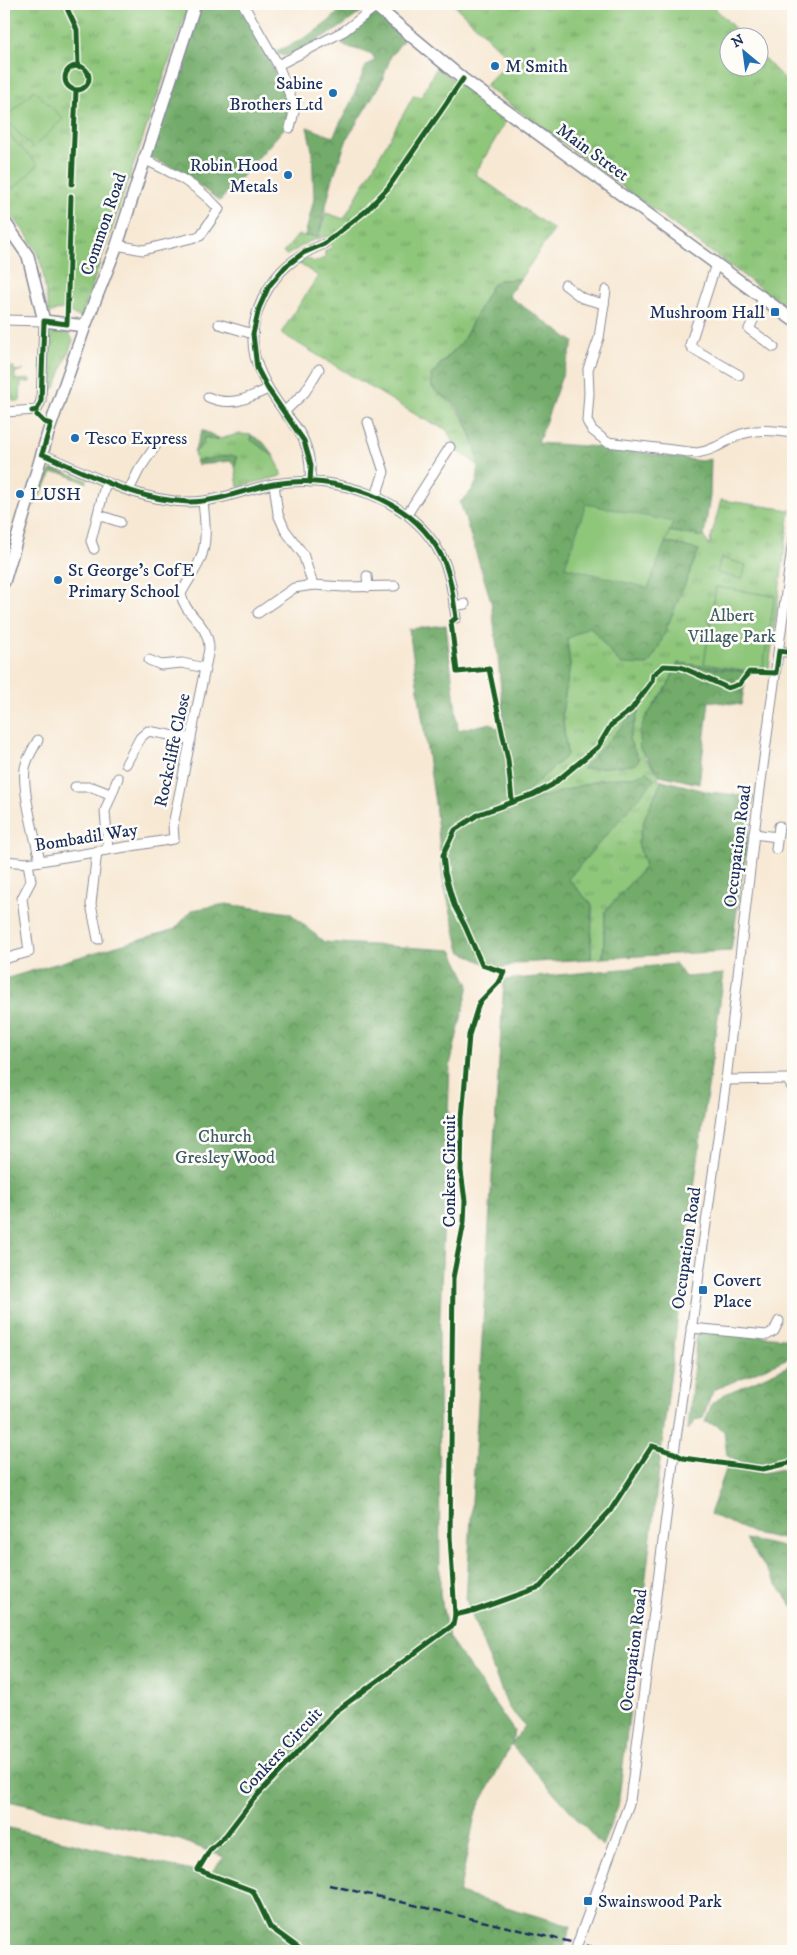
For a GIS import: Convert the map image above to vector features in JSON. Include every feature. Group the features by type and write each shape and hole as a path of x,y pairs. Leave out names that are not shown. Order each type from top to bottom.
{"street":[{"name":"Common Road","path":"4,582 8,553 85,326 117,245 143,159 195,4"},
{"path":"243,4 278,65 295,108 290,128"},
{"path":"278,65 344,31 376,5"},
{"name":"Main Street","path":"376,5 462,79 793,320"},
{"path":"117,245 143,250 200,236 219,209 205,194 178,175 143,159"},
{"path":"4,221 28,256 44,320 41,401 37,410 4,412"},
{"path":"310,482 311,466 304,440 268,389 257,368 253,334 258,308 276,276 299,256 324,244"},
{"path":"716,264 690,345 692,348 739,374"},
{"path":"565,285 582,298 604,304"},
{"path":"606,290 599,338 592,353 587,380 589,393 586,421 598,437 607,442 697,453 708,451 736,436 755,430 793,433"},
{"path":"764,299 749,329 774,347"},
{"path":"4,320 44,320 85,326"},
{"path":"219,324 253,334"},
{"path":"284,412 305,392 319,369"},
{"path":"208,397 216,401 233,402 246,399 268,389"},
{"path":"368,422 384,472 376,496"},
{"path":"129,490 139,470 159,441"},
{"path":"408,513 442,470 450,447"},
{"path":"42,454 106,482 129,490 176,501 203,502 274,484 310,482 376,496 408,513 423,528 442,557 456,618"},
{"path":"94,549 91,541 106,482"},
{"path":"274,484 278,514 285,530 303,554 313,585"},
{"name":"Rockcliffe Close","path":"174,839 173,825 205,668 209,638 202,625 182,602 181,594 200,561 203,550 205,522 203,502"},
{"path":"99,515 120,522"},
{"name":"Occupation Road","path":"575,1951 630,1801 691,1328 726,1080 754,834 793,540"},
{"path":"367,576 368,587"},
{"path":"258,613 272,608 294,588 313,585 395,586"},
{"path":"454,606 465,604"},
{"path":"779,651 793,653"},
{"name":"Rockcliffe Close","path":"149,660 161,665 182,663 205,668"},
{"path":"126,764 140,738 148,731 191,739"},
{"path":"38,740 25,768 27,790 40,861"},
{"path":"108,849 104,811 118,778"},
{"path":"75,787 92,787 110,794"},
{"path":"776,849 779,826"},
{"path":"754,834 777,837"},
{"name":"Bombadil Way","path":"4,861 28,863 174,839"},
{"path":"98,851 91,904 98,939"},
{"path":"4,959 29,952 22,898 31,881 28,863"},
{"path":"726,1080 787,1079 793,1089"},
{"path":"691,1328 766,1335 774,1331 779,1321"}],"green space":[{"path":"4,4 189,4 81,318 63,309 49,313 42,267 36,251 27,235 4,206"},
{"path":"201,4 238,4 261,43 290,106 288,124 220,201 177,169 148,157"},
{"path":"342,4 366,4 368,7 338,29 293,53 283,55 275,51 302,39 324,25 333,18"},
{"path":"453,4 711,4 734,28 720,28 720,78 770,78 770,64 786,81 793,73 793,312 485,86 511,60"},
{"path":"373,12 404,39 391,56 382,81 347,139 333,178 318,237 305,236 314,199 312,150 307,127 333,137 352,100 366,66 375,60 372,54 342,45 349,31"},
{"path":"437,67 506,121 475,174 554,230 520,279 500,280 492,285 462,342 438,366 439,394 448,400 461,414 473,441 479,461 477,464 458,451 446,429 423,419 281,333 318,276 298,263 307,258 314,262 325,258 325,251 332,247 328,236 308,242 287,255 283,253 298,235 318,237 326,213 344,219 414,95 421,97"},
{"path":"34,90 63,119 33,148 5,119"},
{"path":"4,130 38,165 13,189 4,179"},
{"path":"520,279 509,295 511,298 574,342 538,443 601,447 701,461 711,459 710,496 704,537 669,531 672,522 648,588 665,542 699,550 658,649 648,665 620,664 590,626 567,639 570,665 562,713 567,755 524,794 529,801 594,782 635,776 646,771 655,779 568,879 592,905 591,959 518,963 502,968 484,963 460,951 443,879 435,803 409,629 446,625 458,730 491,723 496,728 504,726 491,601 460,502 475,486 478,477 477,465 479,460 462,414 450,400 432,388 431,375 462,342 492,285 499,280"},
{"path":"53,330 69,334 73,340 55,388 51,390 48,388 48,333"},
{"path":"14,367 14,371 24,370 15,372 15,380 30,379 30,382 21,382 20,401 13,401 13,397 9,397 8,382 4,381 4,368"},
{"path":"202,430 219,438 215,440 205,437 199,449 194,452"},
{"path":"239,434 251,435 250,437 266,449 278,463 281,476 238,487 235,466 237,460 234,456 196,461 194,452 199,449 205,437 215,440"},
{"path":"251,435 263,442 274,456 251,440"},
{"path":"231,455 237,457 235,466 230,461 198,465 196,461"},
{"path":"51,470 58,470 87,480 86,483 62,473 52,473 34,506 42,478"},
{"name":"Albert Village Park","path":"721,500 790,510 768,675 678,663 668,685 644,720 644,757 660,775 656,779 662,780 645,817 638,843 645,866 605,912 603,958 591,959 592,905 568,879 640,776 597,780 562,793 529,801 524,794 567,755 562,713 570,665 567,639 590,626 620,664 699,550 665,542 669,531 704,537 709,545","holes":["640,708 629,739 639,760 583,769"]},
{"path":"586,504 673,522 648,588 565,567"},
{"path":"721,558 746,565 742,579 717,573"},
{"name":"Albert Village Park","path":"716,587 775,596 762,673 704,664"},
{"path":"678,663 747,672 741,705 709,701 699,784 660,775 640,749 639,736 644,720 668,685"},
{"path":"640,707 629,739 639,760 634,765 582,769"},
{"path":"662,780 709,792 754,797 731,951 603,958 605,912 645,866 638,843 645,817"},
{"name":"Church Gresley Wood","path":"226,904 290,913 324,942 452,950 469,985 450,1065 439,1341 440,1594 449,1638 514,1731 512,1743 525,1726 508,1707 466,1600 504,980 676,964 685,977 724,974 690,1216 618,1806 602,1846 511,1745 476,1811 459,1893 571,1926 563,1951 4,1951 5,1827 209,1875 224,1857 180,1840 4,1800 4,979 175,929 192,910"},
{"path":"697,1330 793,1339 793,1356 716,1389 710,1397 703,1418 696,1420 688,1430"},
{"path":"793,1364 793,1459 759,1464 742,1463 734,1460 727,1455 724,1431 717,1425 705,1422 712,1403 723,1395"},
{"path":"727,1467 763,1473 793,1467 793,1541 753,1533 710,1514"},
{"path":"745,1539 793,1549 793,1607"}],"railway":[{"path":"329,1885 609,1951"}],"cycle path":[{"path":"65,4 77,30 78,67"},
{"path":"77,66 82,67 88,73 89,78 88,83 82,89 77,90 72,89 66,83 65,78 66,73 72,67 77,66"},
{"path":"310,482 311,465 304,441 268,389 257,368 253,334 259,308 269,286 285,267 303,253 324,244 366,211 388,188 463,79"},
{"path":"72,184 76,90"},
{"path":"32,411 37,410 41,401 44,321 67,324 71,196"},
{"path":"37,415 44,422 51,424 42,454 132,492 151,497 189,502 221,498 274,484 322,482 370,494 392,505 411,518 428,535 441,555 447,570 456,618 451,622 457,672 489,669 508,760 512,801"},
{"name":"Conkers Circuit","path":"303,1951 270,1927 253,1891 198,1870 210,1850 226,1835 252,1801 335,1712 453,1625 455,1615 450,1537 453,1278 464,1222 465,1201 461,1171 462,1118 469,1035 479,1003 500,981 504,972 482,965 454,905 445,873 443,855 455,830 479,814 533,795 552,785 598,747 611,725 631,710 652,681 653,675 664,666 681,667 728,688 740,684 749,672 776,673 779,651 793,653"},
{"path":"455,1615 476,1610 540,1587 610,1511 652,1446 683,1458 763,1469 793,1462"}],"place":[{"name":"M Smith","path":"495,66"},
{"name":"Sabine Brothers Ltd","path":"333,93"},
{"name":"Robin Hood Metals","path":"288,175"},
{"name":"Mushroom Hall","path":"775,312"},
{"name":"Tesco Express","path":"75,438"},
{"name":"LUSH","path":"20,494"},
{"name":"St George's CofE Primary School","path":"58,580"},
{"name":"Covert Place","path":"703,1290"},
{"name":"Swainswood Park","path":"588,1901"}]}
